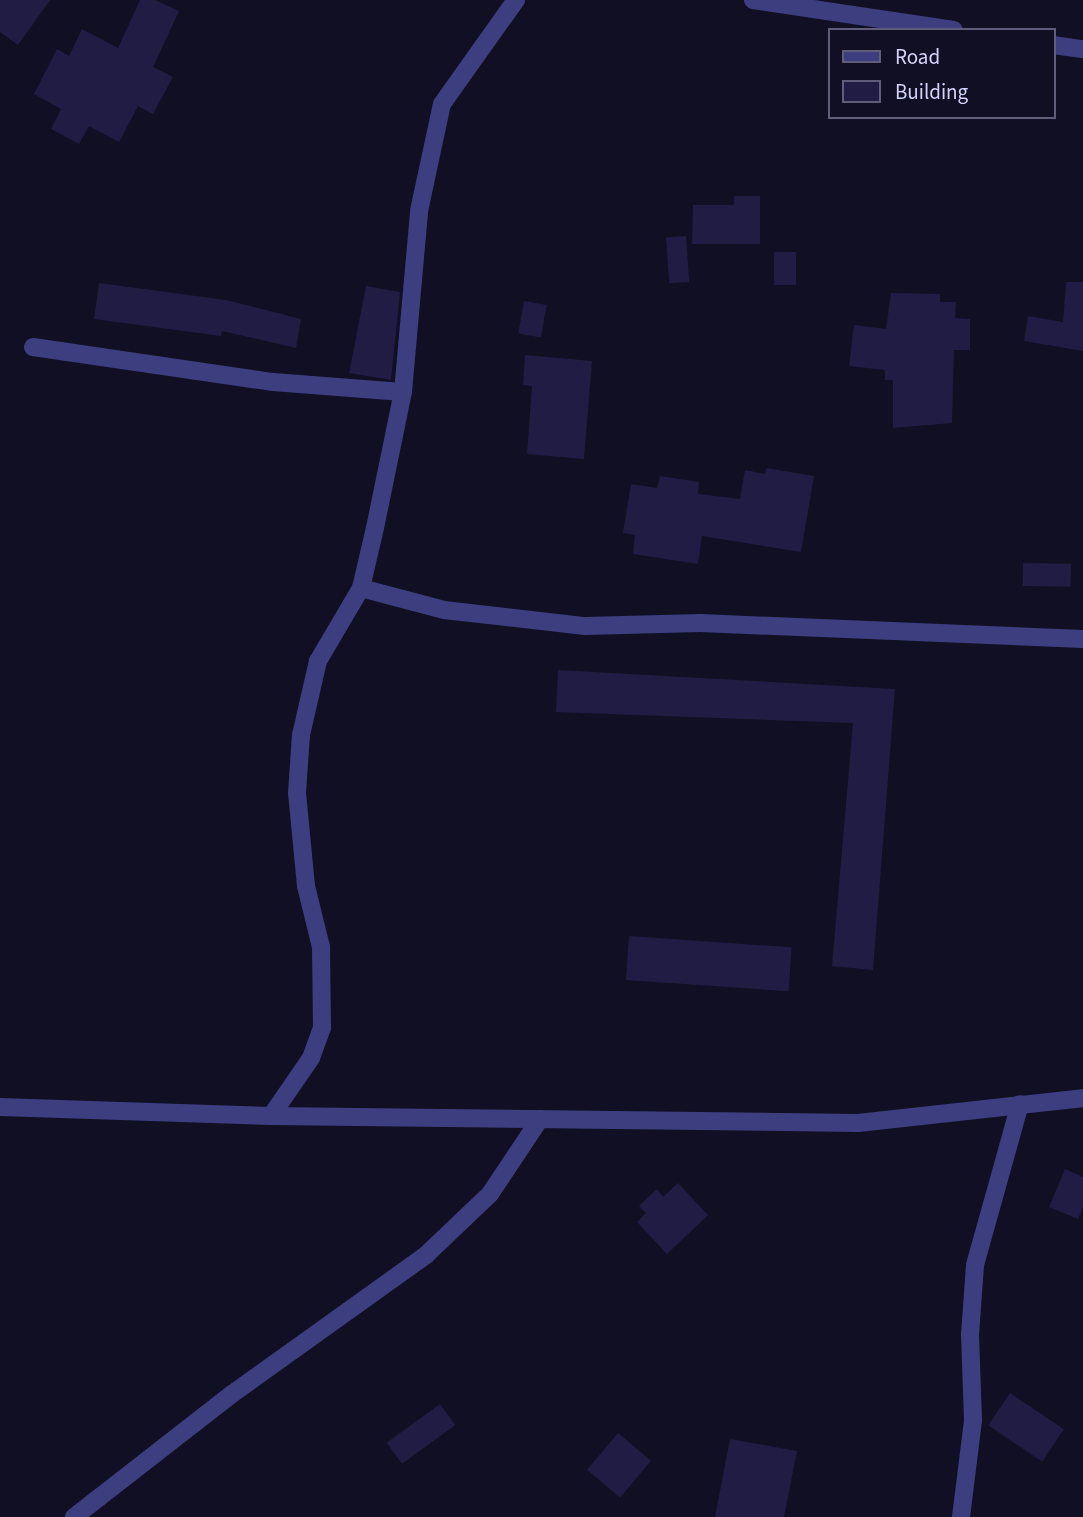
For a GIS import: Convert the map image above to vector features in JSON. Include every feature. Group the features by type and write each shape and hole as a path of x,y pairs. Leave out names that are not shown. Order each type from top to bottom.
{"street":[{"path":"271,1116 311,1058 322,1028 321,947 306,886 297,793 301,735 318,660 361,587 403,392 419,211 442,104 516,0"},
{"path":"753,0 941,28"},
{"path":"1055,44 1083,49"},
{"path":"33,347 273,382 403,392"},
{"path":"361,587 444,610 584,626 700,623 1083,639"},
{"path":"0,1107 271,1116 858,1123 1083,1098"},
{"path":"961,1517 973,1420 970,1335 975,1265 1020,1104"},
{"path":"74,1517 232,1394 426,1255 490,1194 540,1119"}],"building":[{"path":"0,0 50,0 18,45 0,32"},
{"path":"140,0 155,0 179,11 153,67 173,77 153,114 138,106 119,142 89,126 79,144 51,129 61,109 34,94 57,49 69,56 82,29 118,48"},
{"path":"734,196 760,196 760,244 692,244 693,205 734,205"},
{"path":"686,236 689,282 669,283 666,237"},
{"path":"774,252 796,252 796,285 774,285"},
{"path":"1066,282 1083,282 1083,351 1024,341 1028,316 1063,322"},
{"path":"99,283 226,300 301,319 296,348 222,331 221,336 94,319"},
{"path":"366,286 400,292 391,380 349,373"},
{"path":"891,293 940,294 940,302 956,302 955,318 970,319 970,350 954,350 952,423 893,428 893,380 885,380 885,370 849,366 854,325 886,329"},
{"path":"524,301 547,305 541,337 518,333"},
{"path":"525,355 592,361 584,459 527,454 532,386 523,385"},
{"path":"766,468 814,476 801,552 702,536 698,564 633,554 635,535 623,533 631,484 657,488 660,476 699,482 698,494 740,499 745,470 765,474"},
{"path":"1023,563 1071,564 1071,587 1023,586"},
{"path":"558,670 895,689 873,970 832,966 853,723 556,712"},
{"path":"629,936 792,947 789,991 626,980"},
{"path":"1065,1169 1083,1177 1083,1207 1078,1219 1049,1207"},
{"path":"678,1183 708,1215 667,1254 637,1222 646,1213 639,1206 657,1189 663,1197"},
{"path":"1010,1393 1064,1429 1042,1462 988,1425"},
{"path":"440,1404 455,1425 402,1464 387,1443"},
{"path":"618,1433 651,1461 620,1497 587,1470"},
{"path":"730,1439 797,1451 784,1517 715,1517"}]}
